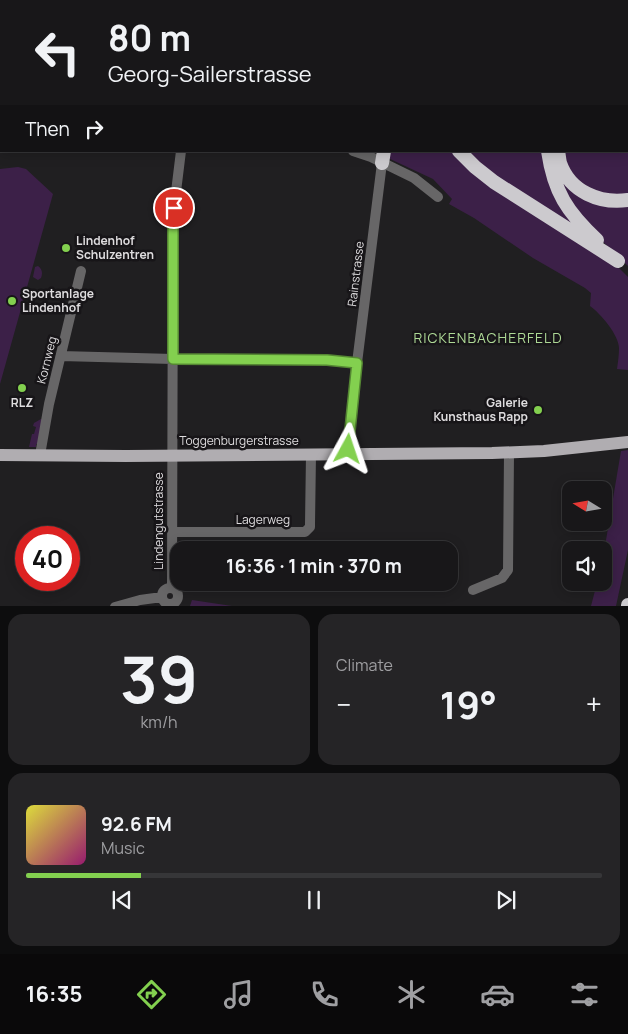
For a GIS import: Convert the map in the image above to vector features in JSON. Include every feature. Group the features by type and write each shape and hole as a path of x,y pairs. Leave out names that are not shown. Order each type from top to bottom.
{"highway":[{"path":"460,152 494,182 623,265"},
{"path":"556,152 554,181 563,202 586,230 623,265"},
{"path":"556,152 565,173 581,190 591,196 604,200 628,200"}],"main road":[{"name":"Toggenburgerstrasse","path":"0,455 509,453 625,443"}],"street":[{"name":"Lindengutstrasse","path":"172,541 173,225 181,152"},
{"path":"356,152 371,157 383,157 438,197"},
{"name":"Rainstrasse","path":"347,454 383,157"},
{"name":"Kornweg","path":"40,455 49,404 81,271"},
{"path":"61,356 327,360 357,363"},
{"path":"473,590 502,578 508,570 509,453"},
{"name":"Lagerweg","path":"172,532 305,532 310,527 311,454"},
{"path":"170,588 164,590 162,597 165,603 170,605 175,603 178,596 176,591"},
{"path":"116,606 162,597"}],"shaded area":[{"path":"389,152 454,152 620,269 628,277 628,370 617,369 619,351 616,337 599,314 590,306 591,293 449,204 452,199 433,179 388,158"},
{"path":"463,152 544,152 579,228 549,214"},
{"path":"553,152 567,184 628,203 628,266 590,229 566,199"},
{"path":"565,152 628,152 628,195 612,198 582,186 567,166"},
{"name":"Sportanlage Lindenhof","path":"18,167 26,169 53,194 0,384 0,169"},
{"path":"38,266 42,273 41,278 38,280 33,277 35,267"},
{"path":"41,419 44,420 40,444 36,444 36,447 29,447 36,427 33,426 34,423"},
{"path":"628,450 628,550 616,606 591,606 595,591 612,591 612,541 606,541 608,531 612,531 612,504 621,451"},
{"path":"192,600 232,606 190,606"}],"place":[{"name":"Lindenhof Schulzentren","path":"66,248"},
{"name":"Sportanlage Lindenhof","path":"12,301"},
{"name":"RLZ","path":"22,388"},
{"name":"Galerie Kunsthaus Rapp","path":"538,410"}],"district":[{"name":"RICKENBACHERFELD","path":"488,338"}],"route":[{"path":"174,208 173,359 327,360 357,363 348,449"}]}
